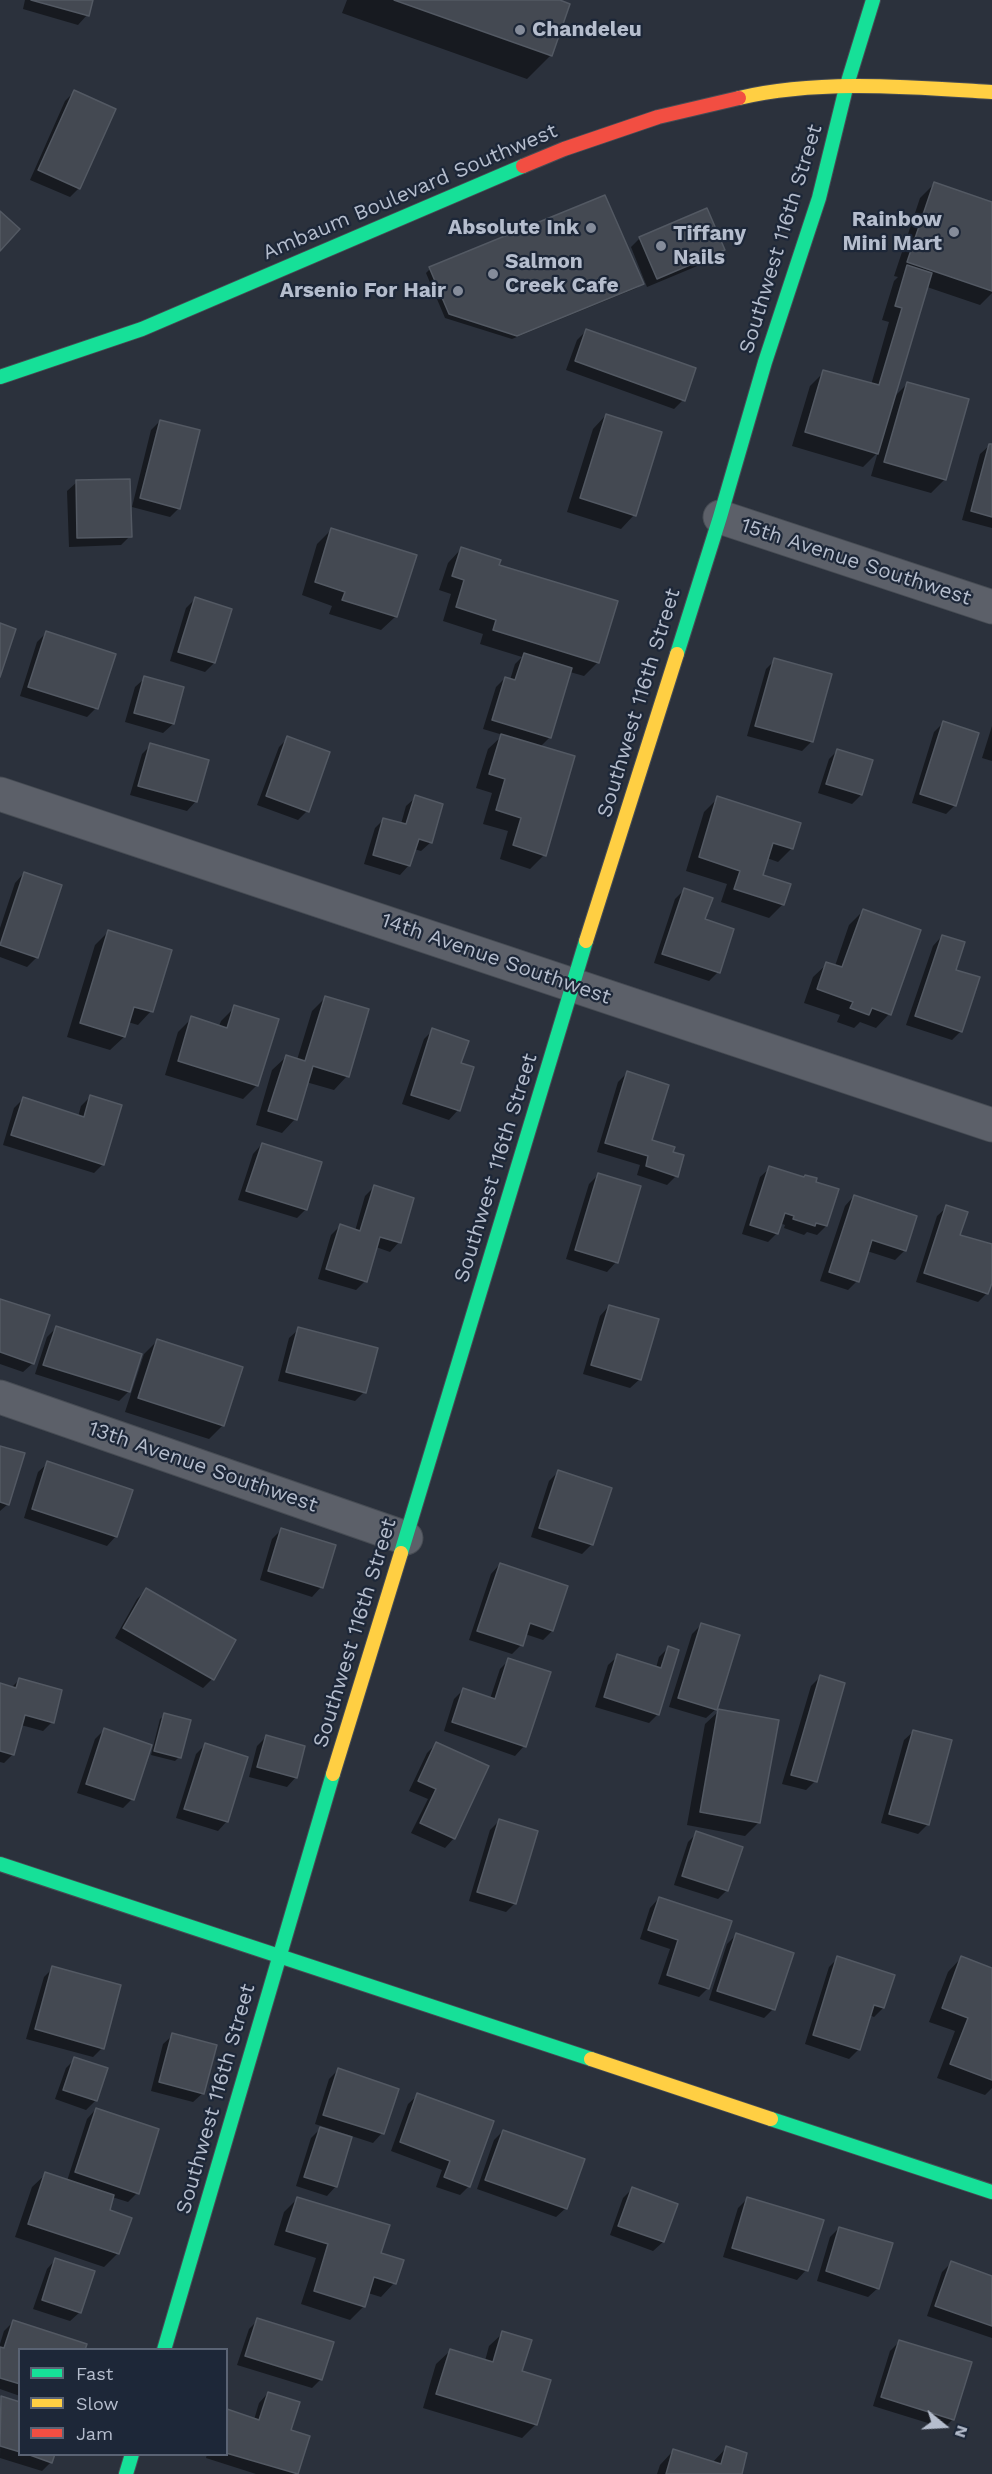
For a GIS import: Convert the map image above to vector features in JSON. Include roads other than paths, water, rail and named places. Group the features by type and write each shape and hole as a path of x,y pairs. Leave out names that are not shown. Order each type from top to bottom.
{"street":[{"name":"Southwest 116th Street","path":"164,2348 279,1955 572,985 720,517 765,362 819,198 846,88 873,0"},
{"name":"Ambaum Boulevard Southwest","path":"0,377 142,329 370,230 575,145 658,117 746,96 795,89 894,86 992,92"},
{"name":"15th Avenue Southwest","path":"720,517 992,607"},
{"name":"14th Avenue Southwest","path":"0,794 992,1125"},
{"name":"13th Avenue Southwest","path":"0,1397 406,1538"},
{"path":"0,1864 992,2192"},
{"path":"126,2474 131,2456"}],"place":[{"name":"Chandeleu","path":"520,30"},
{"name":"Absolute Ink","path":"591,228"},
{"name":"Rainbow Mini Mart","path":"954,232"},
{"name":"Tiffany Nails","path":"661,246"},
{"name":"Salmon Creek Cafe","path":"493,274"},
{"name":"Arsenio For Hair","path":"458,291"}]}
